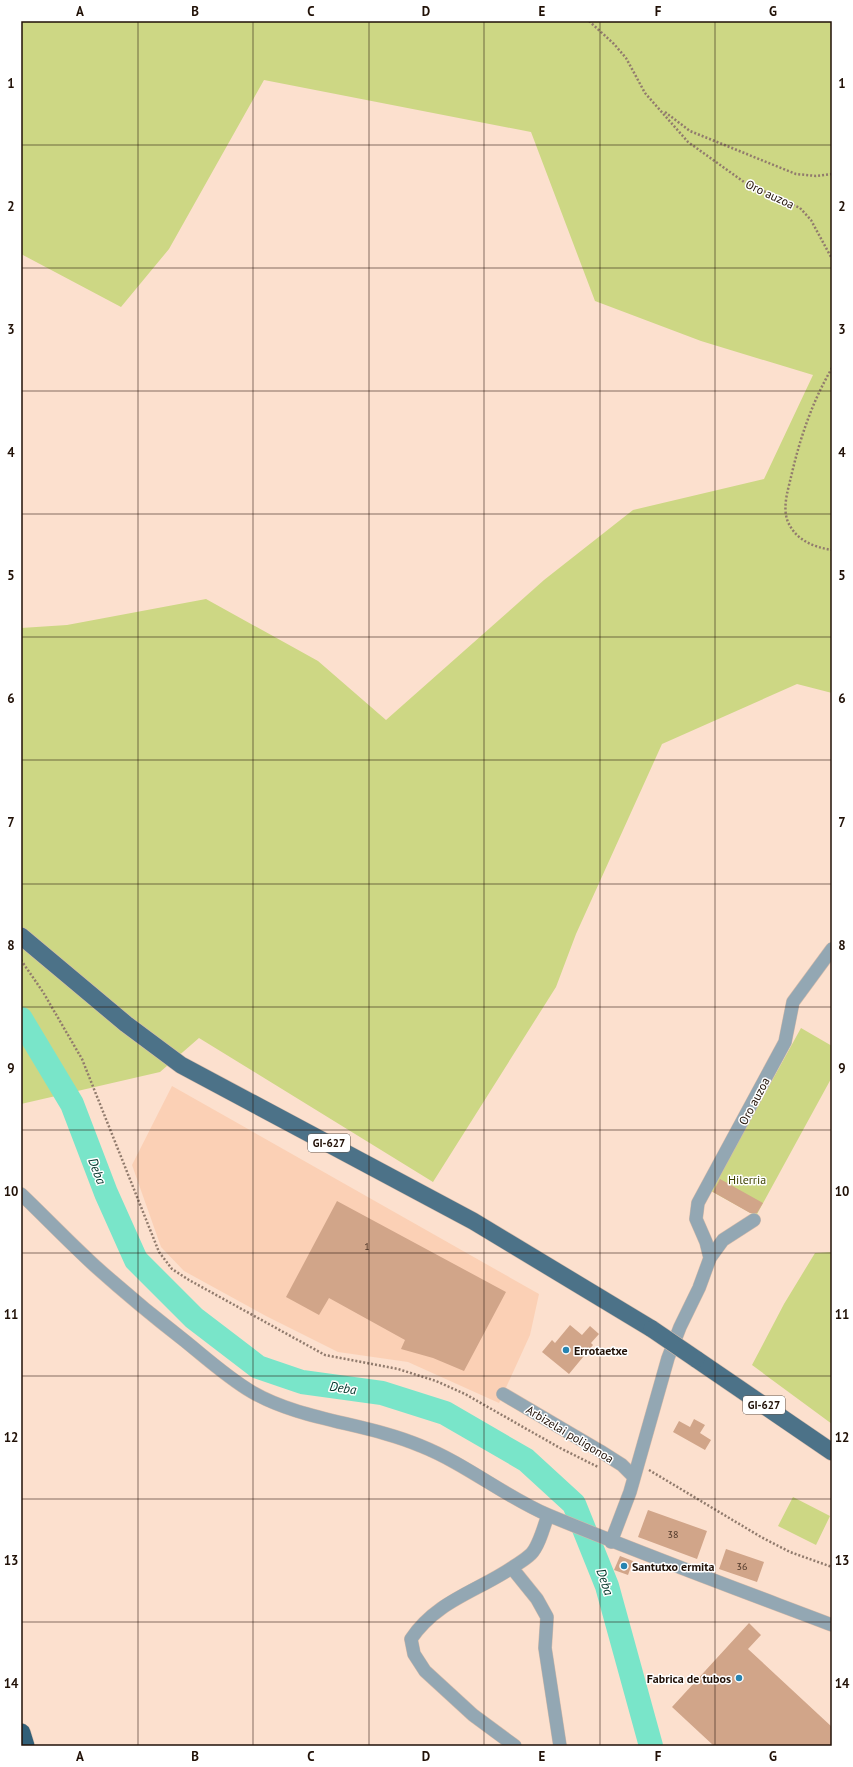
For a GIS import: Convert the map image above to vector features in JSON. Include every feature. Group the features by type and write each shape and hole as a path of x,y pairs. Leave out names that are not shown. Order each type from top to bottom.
{"highway":[{"path":"21,1733 25,1746"}],"main road":[{"name":"GI-627","path":"21,936 126,1024 181,1065 474,1221 652,1329 832,1452"}],"street":[{"name":"Oro auzoa","path":"710,1258 706,1242 696,1220 698,1203 785,1042 789,1030 793,1002 832,949"},
{"path":"21,1194 94,1266 212,1363 252,1392 272,1402 308,1414 398,1437 421,1446 441,1455 513,1498 554,1517 606,1539 832,1625"},
{"path":"606,1539 634,1477 668,1358 680,1327 699,1288 710,1258 723,1240 754,1220"},
{"name":"Arbizelai poligonoa","path":"503,1394 605,1454 622,1465 634,1477"},
{"path":"515,1746 473,1715 425,1671 414,1654 411,1639 420,1626 440,1608 494,1580 532,1554 554,1517"},
{"path":"512,1568 537,1599 546,1617 545,1648 560,1746"}],"path":[{"name":"Oro auzoa","path":"589,21 614,44 626,58 646,93 688,142 744,182 800,208 811,220 832,259"},
{"name":"Oro auzoa","path":"660,108 690,131 796,174 816,176 832,174"},
{"path":"832,368 822,385 808,416 797,452 785,507 788,521 795,533 804,541 820,548 832,550"},
{"path":"21,960 43,992 82,1059 159,1252 172,1269 189,1280 324,1355 398,1368 436,1381 464,1394 560,1448 603,1469"},
{"path":"638,1462 687,1494 761,1537 790,1552 832,1567"}],"shaded area":[{"path":"172,1086 539,1294 530,1335 499,1403 408,1362 338,1352 266,1316 184,1271 161,1247 132,1165"}],"green space":[{"path":"21,21 832,21 832,693 797,684 662,744 576,934 556,987 433,1182 199,1038 160,1072 21,1104 21,628 67,625 206,599 318,661 386,720 544,580 633,510 764,479 813,375 701,341 595,301 531,132 264,80 169,249 121,307 21,254"},
{"name":"Hilerria","path":"801,1028 832,1046 832,1077 756,1216 711,1191"},
{"path":"832,1252 832,1424 752,1365 784,1304 815,1253"},
{"path":"793,1497 830,1516 816,1545 778,1526"}],"building":[{"path":"720,1179 763,1203 757,1213 750,1213 713,1192"},
{"path":"337,1201 506,1292 464,1371 433,1358 401,1349 405,1340 329,1298 319,1315 286,1297"},
{"name":"Errotaetxe","path":"570,1325 582,1335 590,1326 599,1334 591,1343 593,1345 569,1374 542,1352 552,1340 555,1343"},
{"path":"694,1419 705,1425 700,1433 711,1440 705,1450 673,1432 679,1421 690,1427"},
{"path":"648,1510 707,1531 697,1559 638,1537"},
{"path":"726,1549 764,1562 757,1582 719,1569"},
{"name":"Santutxo ermita","path":"620,1556 633,1561 628,1575 614,1570"},
{"name":"Fabrica de tubos","path":"749,1623 761,1635 748,1649 832,1727 832,1746 714,1746 672,1707"}],"waterway":[{"name":"Deba","path":"21,1019 72,1104 106,1193 136,1260 194,1318 258,1367 302,1382 382,1393 445,1413 526,1460 574,1504 607,1586 651,1746"}],"place":[{"name":"Errotaetxe","path":"566,1350"},
{"name":"Santutxo ermita","path":"624,1566"},
{"name":"Fabrica de tubos","path":"739,1678"}]}
